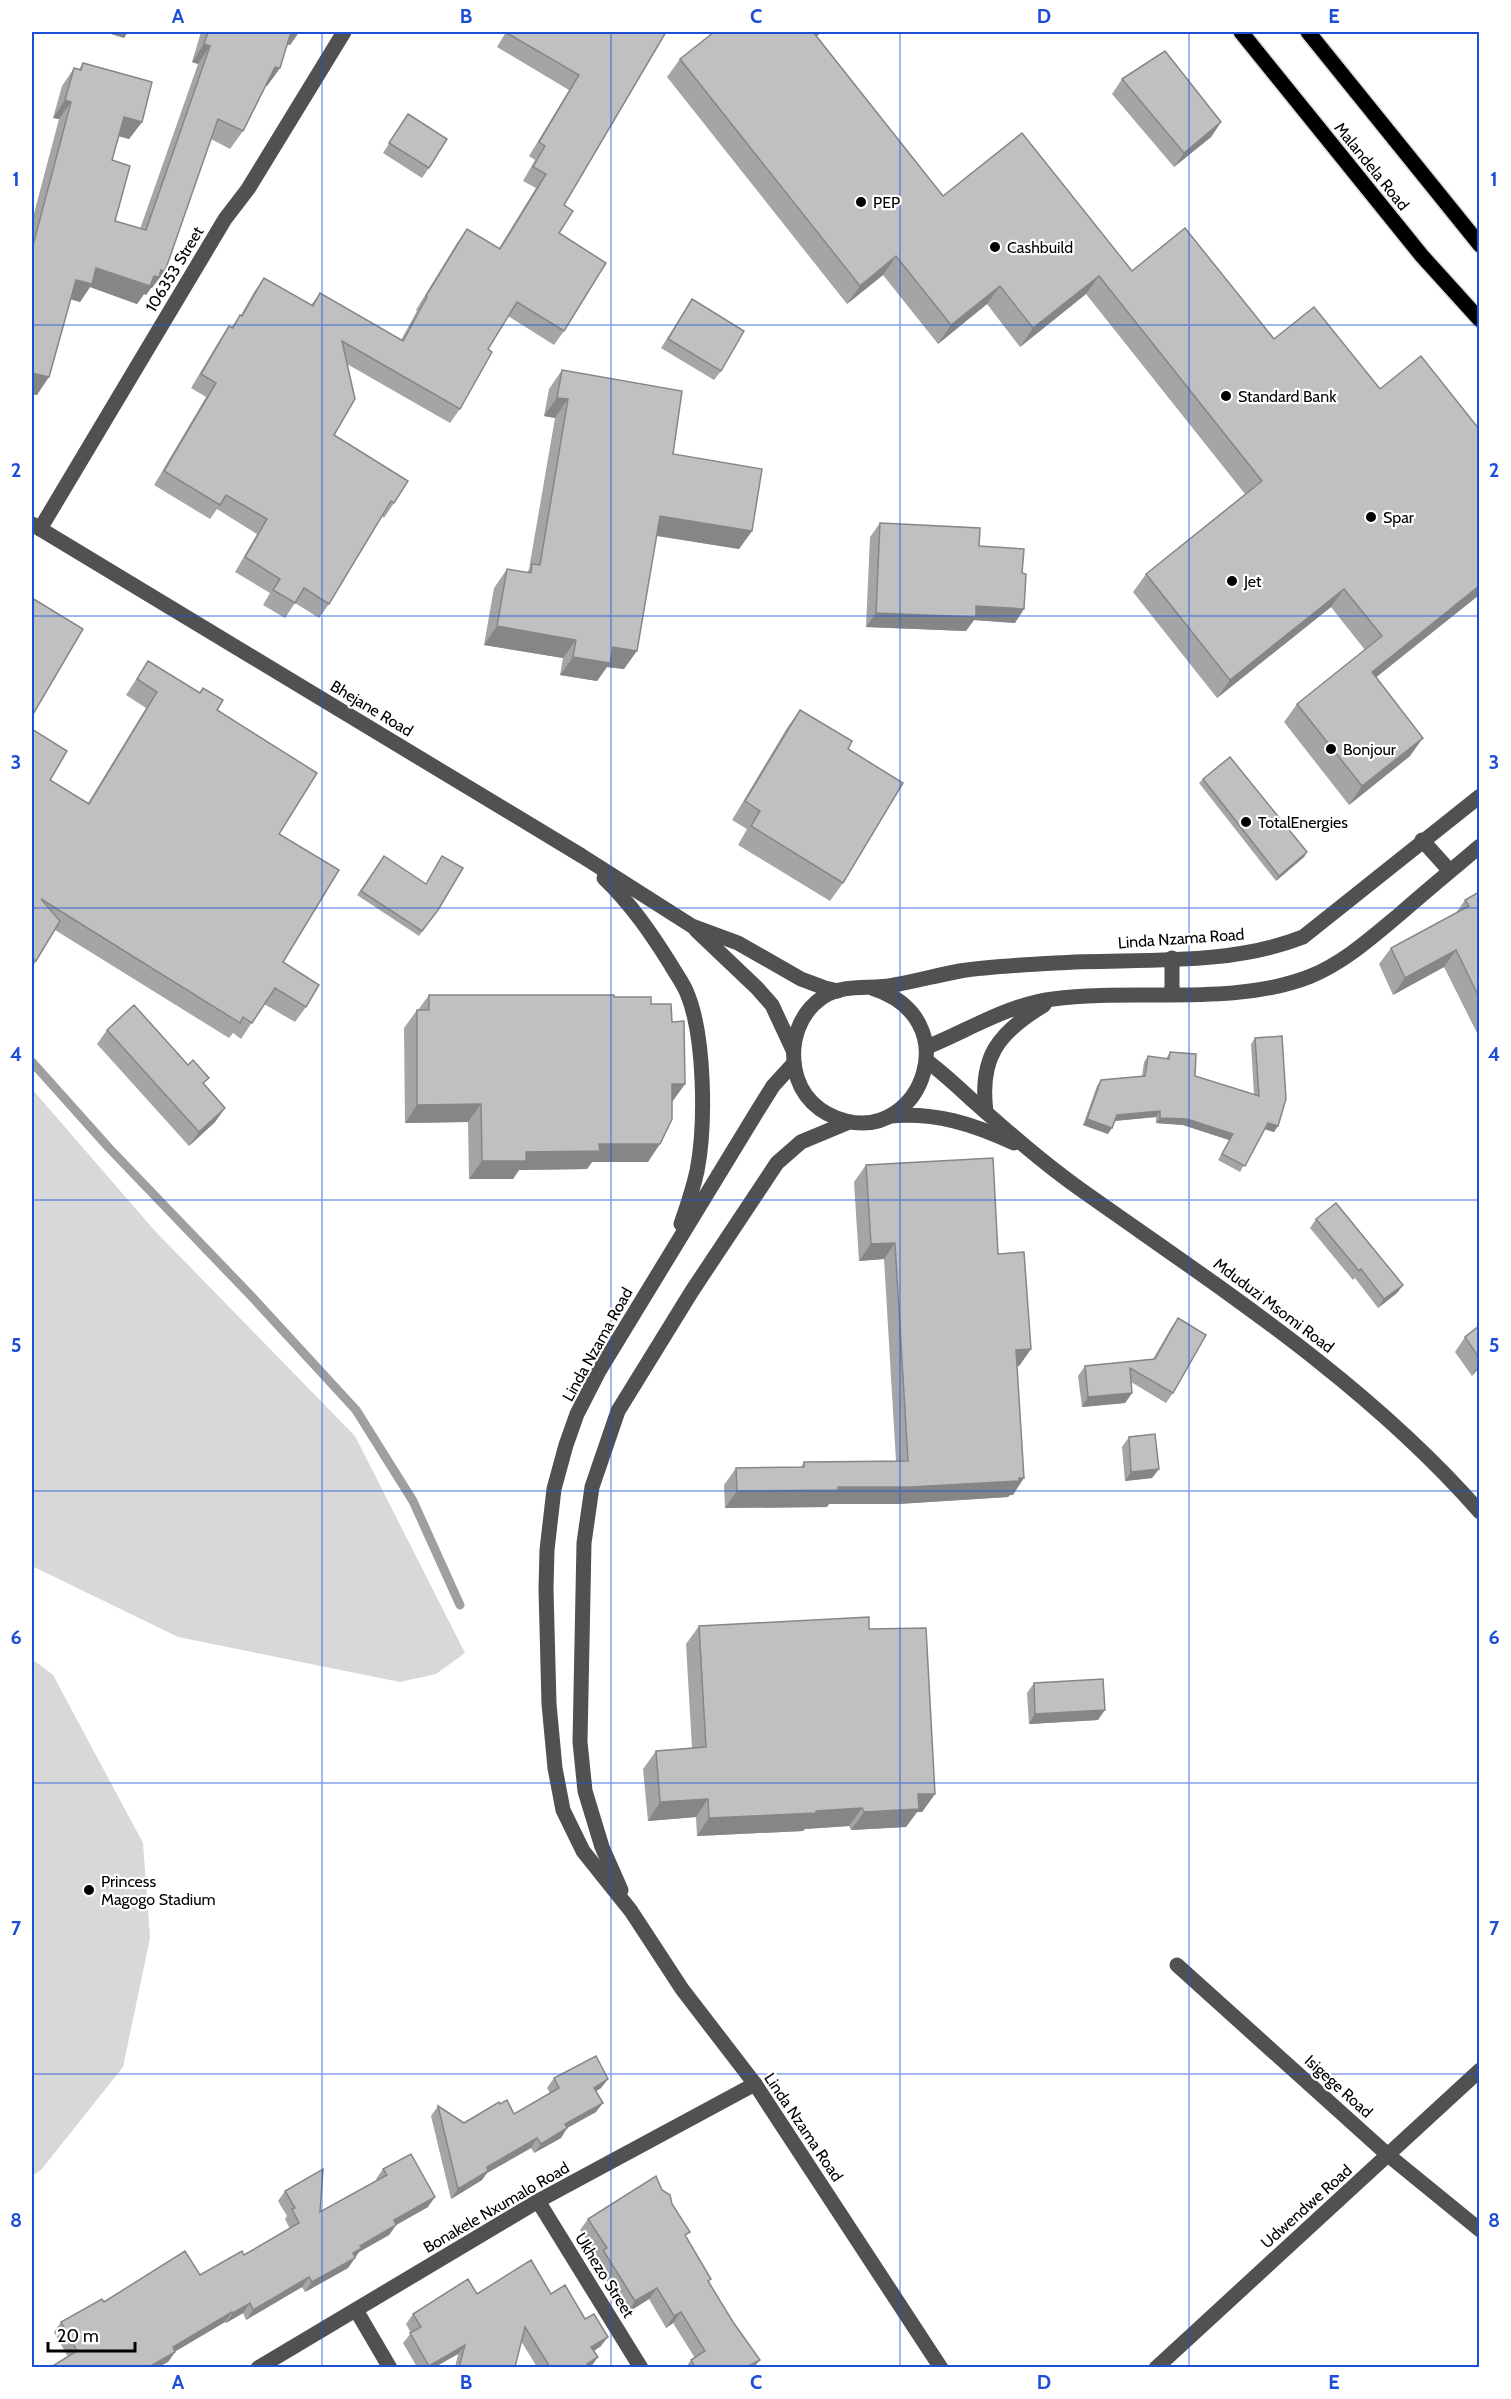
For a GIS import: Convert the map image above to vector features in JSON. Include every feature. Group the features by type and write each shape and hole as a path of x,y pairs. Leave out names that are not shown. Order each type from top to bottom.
{"main road":[{"name":"Malandela Road","path":"1241,32 1422,256 1479,320"},
{"name":"Malandela Road","path":"1308,32 1479,245"}],"street":[{"name":"106353 Street","path":"36,526 225,219 248,189 344,32"},
{"name":"Bhejane Road","path":"36,526 582,856 692,926 772,1005 794,1057"},
{"name":"Linda Nzama Road","path":"872,988 964,970 1055,963 1231,955 1279,945 1302,937 1479,796"},
{"path":"1422,840 1450,871"},
{"path":"927,1054 1007,1010 1055,999 1233,992 1272,987 1308,977 1333,965 1366,942 1479,846"},
{"path":"582,856 637,913 687,991 696,1019 702,1095 697,1170 671,1252"},
{"name":"Bhejane Road","path":"692,926 738,943 801,979 838,991"},
{"path":"1172,958 1172,994"},
{"path":"855,987 872,988 898,999 909,1009 923,1033 927,1054 918,1088 900,1109 887,1117 868,1122 849,1122 830,1115 812,1103 797,1080 794,1057 796,1033 802,1019 818,1002 838,991 855,987"},
{"path":"986,1112 983,1086 987,1062 996,1045 1007,1031 1055,999"},
{"name":"Mduduzi Msomi Road","path":"927,1054 986,1112 1028,1149 1079,1189 1260,1315 1373,1404 1456,1485 1479,1512"},
{"name":"Linda Nzama Road","path":"794,1057 773,1086 671,1252 599,1371 578,1414 554,1490 547,1550 549,1704 555,1768 563,1810 583,1851 631,1911 681,1989 755,2084 941,2367"},
{"name":"Mduduzi Msomi Road","path":"887,1117 917,1114 962,1123 1028,1149"},
{"name":"Linda Nzama Road","path":"631,1911 602,1847 585,1791 580,1742 584,1543 592,1487 618,1412 777,1163 801,1142 849,1122"},
{"name":"Isigege Road","path":"1177,1965 1388,2155 1479,2230"},
{"name":"Udwendwe Road","path":"1156,2367 1479,2070"},
{"name":"Bonakele Nxumalo Road","path":"258,2367 538,2201 755,2084"},
{"name":"Ukhezo Street","path":"538,2201 641,2367"},
{"path":"356,2310 390,2367"}],"shaded area":[{"path":"32,1089 155,1231 355,1436 465,1653 436,1674 400,1682 178,1637 32,1566"},
{"name":"Princess Magogo Stadium","path":"32,1659 53,1675 143,1843 150,1938 123,2067 41,2170 32,2176"}],"building":[{"path":"208,32 291,32 280,68 275,67 243,131 218,119 165,271 161,270 159,277 154,276 150,286 96,268 92,284 76,280 49,377 32,373 32,249 71,102 65,100 74,68 81,70 83,63 152,82 142,122 124,117 112,160 130,166 115,221 146,230 210,46 204,44"},
{"path":"508,32 666,32 564,205 573,211 559,233 606,263 564,331 517,302 488,349 492,352 460,409 342,341 355,399 334,435 408,481 394,503 391,501 329,604 304,588 295,603 273,590 280,579 245,557 267,519 226,495 220,505 164,471 216,383 201,374 229,326 233,328 240,315 242,316 264,278 313,306 320,293 403,341 426,296 467,229 500,249 546,174 533,167 545,146 539,142 579,75"},
{"path":"714,32 813,32 943,196 1022,133 1132,271 1185,228 1274,339 1314,307 1380,389 1421,356 1479,429 1479,586 1372,672 1423,738 1362,786 1297,704 1382,636 1344,589 1230,680 1146,574 1262,481 1099,276 1033,328 1000,286 951,325 896,256 860,286 680,59"},
{"path":"1165,51 1221,122 1184,153 1122,79"},
{"path":"408,114 447,139 429,168 389,143"},
{"path":"692,299 744,331 721,371 668,339"},
{"path":"562,370 682,391 673,454 762,469 752,531 660,516 637,651 613,647 610,663 573,657 576,640 497,626 507,569 531,573 532,564 540,565 568,399 557,398"},
{"path":"880,523 980,528 979,546 1024,549 1022,573 1026,574 1024,609 976,606 976,617 876,613"},
{"path":"32,598 83,629 32,716"},
{"path":"148,661 200,693 203,688 223,700 217,710 317,773 279,834 339,870 283,962 319,985 306,1007 275,988 252,1023 243,1017 240,1023 41,899 60,921 36,961 32,958 32,729 67,751 50,780 89,804 157,692 137,679"},
{"path":"800,710 852,741 848,749 903,783 843,883 751,826 760,811 745,801"},
{"path":"1230,757 1307,852 1279,876 1203,779"},
{"path":"384,856 426,884 442,856 463,868 438,910 422,931 361,891"},
{"path":"1479,892 1479,997 1456,950 1405,978 1391,948 1469,906 1465,900"},
{"path":"429,995 614,995 614,997 651,997 651,1004 671,1004 672,1022 684,1021 685,1084 672,1084 672,1119 660,1144 599,1144 600,1151 526,1152 526,1161 482,1161 481,1104 417,1105 417,1010 429,1010"},
{"path":"134,1005 188,1065 193,1060 209,1078 203,1083 225,1108 199,1132 107,1030"},
{"path":"1282,1036 1286,1099 1278,1126 1268,1123 1245,1166 1222,1154 1233,1134 1187,1119 1160,1118 1160,1111 1117,1115 1112,1128 1087,1119 1101,1080 1145,1076 1148,1056 1169,1059 1170,1052 1196,1054 1195,1076 1259,1096 1255,1038"},
{"path":"993,1158 998,1254 1024,1252 1031,1349 1016,1350 1024,1478 1019,1478 1019,1481 910,1487 737,1491 736,1468 804,1467 804,1462 908,1461 895,1243 871,1244 866,1165"},
{"path":"1336,1203 1403,1285 1384,1299 1361,1269 1359,1271 1316,1219"},
{"path":"1178,1318 1206,1335 1173,1393 1130,1368 1132,1393 1088,1397 1085,1366 1155,1359"},
{"path":"1479,1326 1479,1358 1465,1337"},
{"path":"1155,1434 1159,1469 1131,1472 1129,1437"},
{"path":"869,1617 869,1629 926,1628 935,1794 918,1794 919,1809 864,1812 862,1808 816,1811 816,1813 709,1818 708,1799 660,1802 656,1751 706,1747 699,1626"},
{"path":"1103,1679 1105,1710 1035,1714 1034,1683"},
{"path":"596,2056 608,2079 594,2088 603,2103 565,2124 567,2128 541,2144 537,2138 487,2167 488,2171 458,2189 438,2106 464,2123 499,2102 500,2104 507,2100 514,2114 559,2088 554,2078"},
{"path":"411,2154 435,2197 394,2220 396,2225 360,2246 362,2248 353,2253 355,2258 312,2282 309,2277 253,2310 250,2303 232,2312 173,2347 175,2352 149,2367 51,2367 77,2351 61,2322 102,2299 104,2302 185,2251 200,2275 242,2251 244,2255 299,2223 292,2209 295,2208 285,2191 323,2169 320,2212 387,2175 383,2169"},
{"path":"656,2176 662,2190 670,2195 672,2204 690,2232 685,2235 711,2279 708,2281 760,2360 747,2367 695,2367 691,2360 705,2351 681,2312 674,2316 657,2288 635,2301 603,2250 607,2248 588,2219"},
{"path":"531,2260 551,2294 565,2285 585,2319 594,2314 608,2337 591,2347 598,2357 587,2364 590,2367 550,2367 525,2327 515,2367 459,2367 465,2345 429,2366 410,2333 421,2327 413,2314 468,2279 477,2294"}],"waterway":[{"path":"32,1062 109,1148 254,1299 356,1410 413,1501 460,1605"}],"place":[{"name":"PEP","path":"861,202"},
{"name":"Cashbuild","path":"995,247"},
{"name":"Standard Bank","path":"1226,396"},
{"name":"Spar","path":"1371,517"},
{"name":"Jet","path":"1232,581"},
{"name":"Bonjour","path":"1331,749"},
{"name":"TotalEnergies","path":"1246,822"},
{"name":"Princess Magogo Stadium","path":"89,1890"}]}
